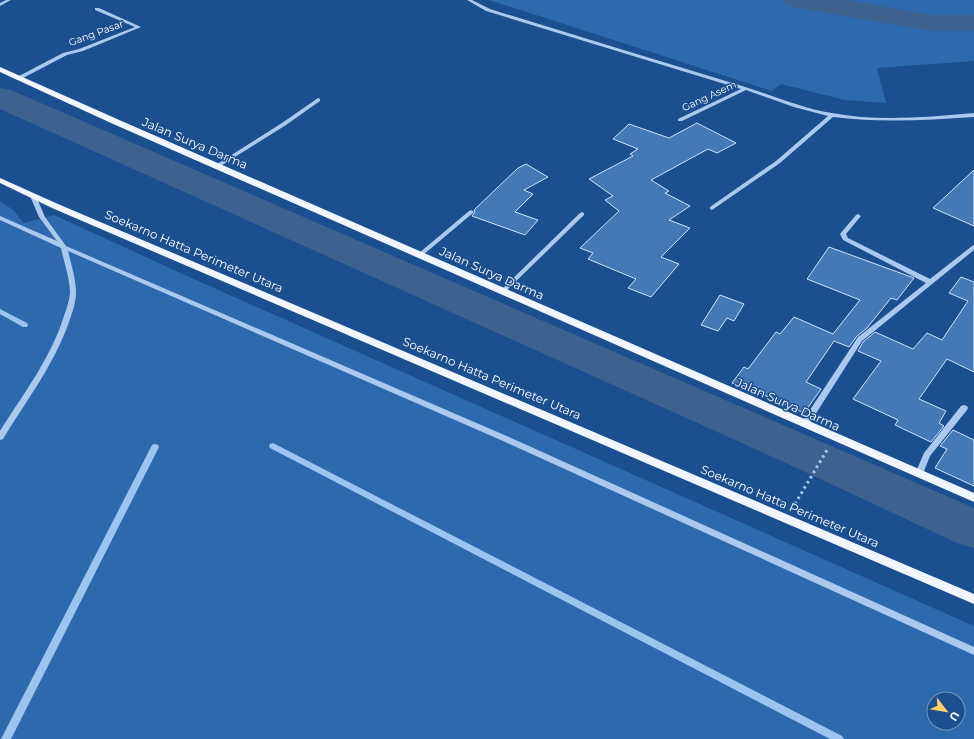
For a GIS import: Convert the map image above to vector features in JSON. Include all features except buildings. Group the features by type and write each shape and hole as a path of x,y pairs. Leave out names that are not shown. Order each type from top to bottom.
{"main road":[{"name":"Jalan Surya Darma","path":"0,69 217,166 421,254 974,498"},
{"name":"Soekarno Hatta Perimeter Utara","path":"0,180 33,196 974,599"}],"street":[{"path":"0,6 9,0"},
{"path":"468,0 488,10 745,88 802,108 832,115 865,119 974,115"},
{"name":"Gang Pasar","path":"18,78 65,54 81,50 139,27 96,9"},
{"name":"Gang Asem","path":"680,120 745,88"},
{"path":"217,166 284,124 318,100"},
{"path":"712,208 778,162 832,115"},
{"path":"0,437 64,330 73,294 64,247 42,217 33,196"},
{"path":"421,254 471,212"},
{"path":"504,291 582,214"},
{"path":"858,216 843,234 845,239 930,282"},
{"path":"0,218 506,438 974,651"},
{"path":"805,424 860,339 974,247"},
{"path":"919,474 927,455 964,408"}],"path":[{"path":"786,518 827,451"}],"shaded area":[{"path":"489,0 974,0 974,61 877,68 886,103 845,100 781,84 772,91"},
{"path":"0,201 13,210 24,223 54,215 196,280 974,626 974,739 0,739"}],"waterway":[{"path":"798,0 931,23 974,23"},
{"path":"0,97 802,451 974,529"},
{"path":"0,311 25,325"},
{"path":"273,446 839,739"},
{"path":"6,739 155,447"}]}
